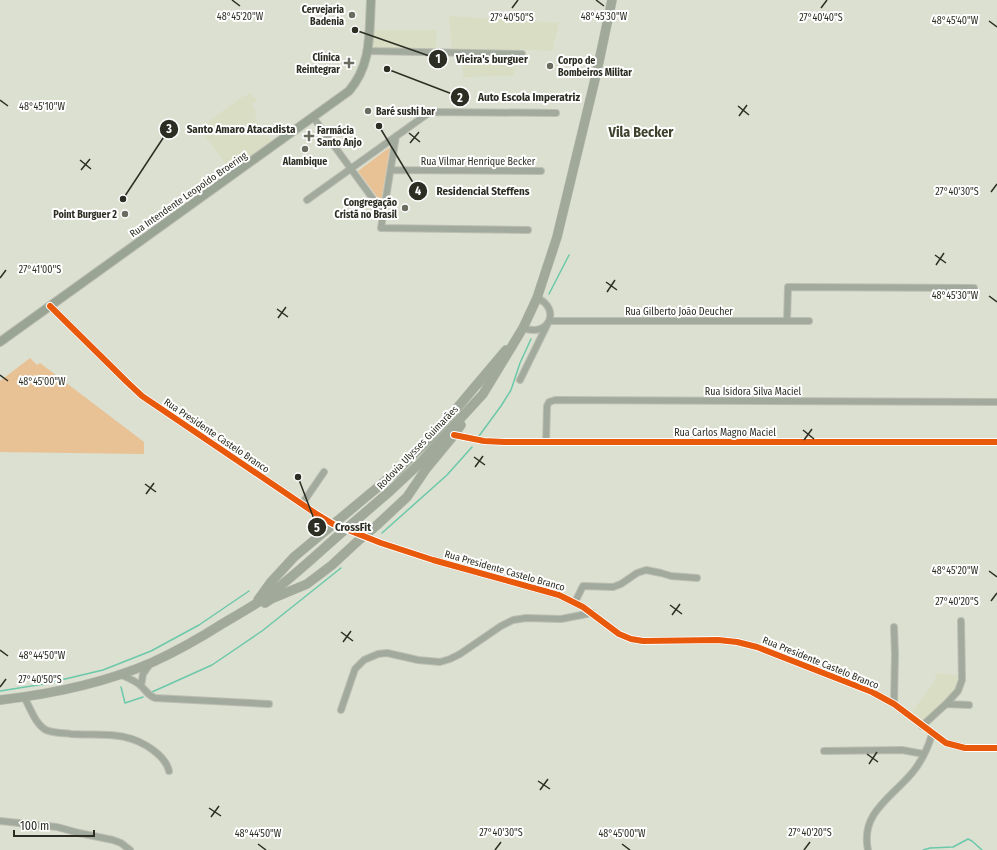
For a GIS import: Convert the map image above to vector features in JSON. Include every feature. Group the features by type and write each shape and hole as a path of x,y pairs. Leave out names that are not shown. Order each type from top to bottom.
{"highway":[{"name":"Rodovia Ulysses Guimarães","path":"0,700 74,687 119,674 151,662 190,643 253,605 290,578 389,492 414,468 483,394 521,331 537,298 557,237 597,71 612,0"},
{"path":"253,605 288,563 396,472 431,437 521,331"},
{"path":"221,624 247,615 271,599 307,584 332,565 407,497 426,469 454,436 483,394"}],"main road":[{"name":"Rua Intendente Leopoldo Broering","path":"0,342 344,95 355,84 362,71 368,51 371,0"}],"street":[{"path":"368,51 522,54"},
{"path":"307,200 430,112 556,112"},
{"path":"313,118 384,214"},
{"path":"396,136 381,228 528,230"},
{"name":"Rua Vilmar Henrique Becker","path":"391,170 541,172"},
{"path":"787,321 788,287 974,288"},
{"path":"520,380 549,321 550,311 546,304 537,298"},
{"name":"Rua Presidente Castelo Branco","path":"50,306 142,396 333,524 433,560 551,591 575,602 619,634 634,640 718,640 737,642 757,647 872,692 894,704 932,734 946,743 955,746 972,748 997,748"},
{"path":"521,331 535,331 541,329 549,321"},
{"name":"Rua Gilberto João Deucher","path":"549,321 808,321"},
{"name":"Rua Isidora Silva Maciel","path":"546,442 547,406 549,402 555,400 997,402"},
{"name":"Rua Carlos Magno Maciel","path":"454,436 484,441 546,442 997,442"},
{"path":"302,504 324,472"},
{"path":"575,602 583,586 613,587 622,584 637,573 646,570 662,572 672,576 697,578"},
{"path":"341,710 355,669 364,660 378,654 387,653 418,660 440,662 460,654 500,626 513,620 526,618 561,619 592,613"},
{"path":"922,726 958,691 962,680 961,620"},
{"path":"894,627 894,704"},
{"path":"141,686 143,674 151,662"},
{"path":"119,674 141,686 147,694 155,698 269,704"},
{"path":"24,697 39,723 46,730 67,733 129,737 144,744 157,753 165,761 169,771"},
{"path":"946,704 969,705"},
{"path":"868,850 868,829 874,813 913,772 924,754 932,734"},
{"path":"824,751 902,750 924,754"},
{"path":"0,821 57,827 113,840 125,845 130,850"}],"shaded area":[{"path":"449,16 559,23 552,51 520,49 513,76 463,77 463,50 452,50"},
{"path":"373,30 437,30 435,50 372,49"},
{"path":"251,93 257,101 252,104 257,115 254,117 273,142 231,171 199,128 245,95 246,97"},
{"path":"390,147 381,202 358,171"},
{"path":"30,358 37,365 40,363 144,442 144,454 0,452 0,381"},
{"path":"936,673 962,676 957,691 924,720 912,712 935,681"}],"waterway":[{"path":"549,294 569,255"},
{"path":"479,436 511,390 520,363 531,339"},
{"path":"382,533 447,475 472,447"},
{"path":"152,692 212,665 262,631 341,568"},
{"path":"0,691 44,684 103,670 151,651 199,625 249,591"},
{"path":"121,687 125,703 143,697"},
{"path":"923,850 930,848 953,847 968,839 982,850"}],"cycle path":[{"path":"50,306 142,396 333,524 381,543 433,560 559,595 583,607 619,634 631,639 643,641 718,640 737,642 757,647 872,692 894,704 946,743 965,748 997,748"},
{"path":"454,435 484,441 504,442 997,442"}],"place":[{"name":"Cervejaria Badenia","path":"352,15"},
{"name":"Vieira's burguer","path":"355,30"},
{"name":"Clínica Reintegrar","path":"349,63"},
{"name":"Corpo de Bombeiros Militar","path":"550,66"},
{"name":"Auto Escola Imperatriz","path":"387,69"},
{"name":"Baré sushi bar","path":"368,111"},
{"name":"Residencial Steffens","path":"379,126"},
{"name":"Farmácia Santo Anjo","path":"309,136"},
{"name":"Alambique","path":"305,149"},
{"name":"Santo Amaro Atacadista","path":"123,199"},
{"name":"Congregação Cristã no Brasil","path":"405,208"},
{"name":"Point Burguer 2","path":"125,214"},
{"name":"CrossFit","path":"298,477"}],"district":[{"name":"Vila Becker","path":"641,132"}]}
